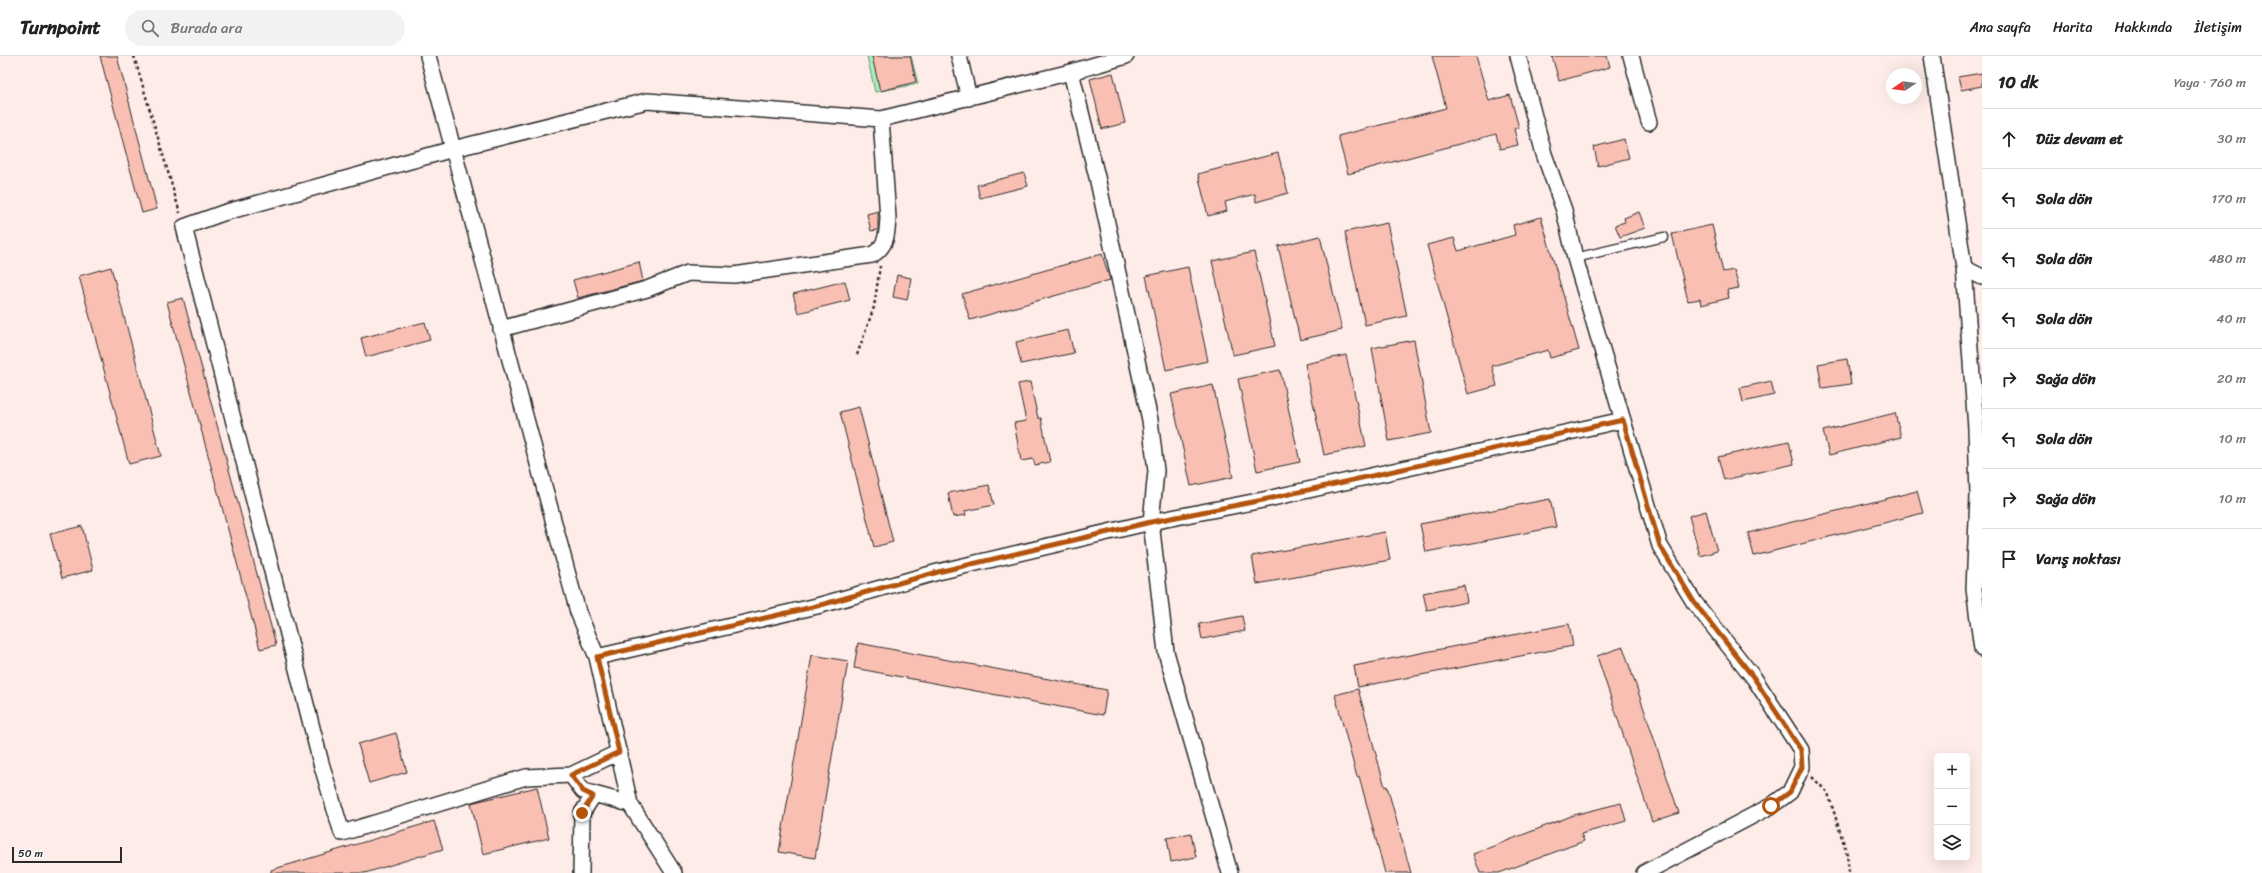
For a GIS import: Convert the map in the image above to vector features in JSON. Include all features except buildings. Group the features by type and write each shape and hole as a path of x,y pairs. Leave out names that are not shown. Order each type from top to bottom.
{"street":[{"path":"428,56 578,612 597,657 630,804 674,873"},
{"path":"959,56 968,98"},
{"path":"619,752 571,775 526,777 342,833 319,755 184,227 223,213 453,150 648,101 881,119 1071,72 1126,56"},
{"path":"1518,56 1544,154 1564,210 1575,258 1660,546 1694,602 1723,637 1780,715 1801,750 1802,767 1790,792 1771,806 1644,873"},
{"path":"1632,56 1649,122"},
{"path":"1932,56 1964,268 1980,496 1974,590 1982,649"},
{"path":"1071,72 1097,177 1150,420 1156,471 1151,522 1166,652 1230,873"},
{"path":"501,329 647,289 688,273 734,275 872,255 881,250 887,234 888,218 881,119"},
{"path":"1964,268 1982,277"},
{"path":"597,657 817,606 938,572 1151,522 1263,500 1623,420"},
{"path":"571,775 583,791 593,796 630,804"},
{"path":"581,873 582,813 593,796"}],"lane":[{"path":"1575,258 1664,237"}],"path":[{"path":"134,56 184,227"},
{"path":"856,355 874,307 881,250"},
{"path":"1802,767 1828,793 1847,854 1849,873"}],"green space":[{"path":"867,56 911,56 918,84 875,92"}],"route":[{"path":"582,813 593,796 583,791 571,775 619,752 597,657 817,606 938,572 1151,522 1263,500 1623,420 1645,500 1660,546 1694,602 1754,678 1780,715 1801,750 1802,767 1790,792 1771,806"}]}
